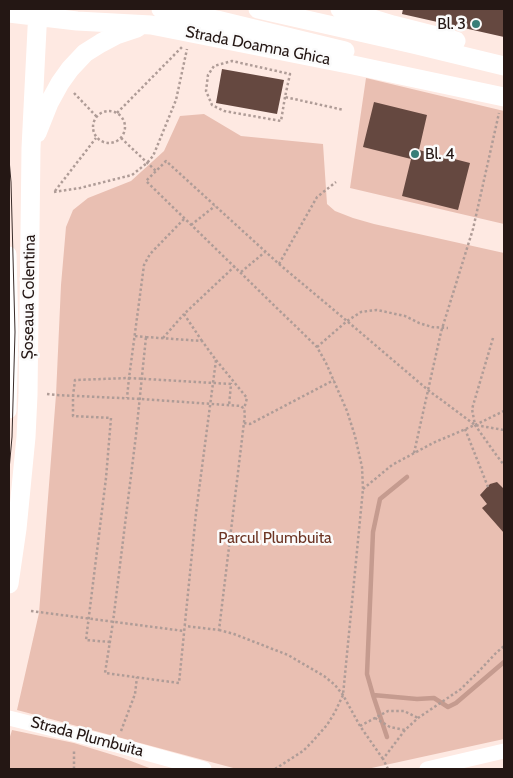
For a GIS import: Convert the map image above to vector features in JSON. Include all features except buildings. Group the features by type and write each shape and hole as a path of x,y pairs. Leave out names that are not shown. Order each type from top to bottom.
{"main road":[{"path":"161,9 217,20 347,52 504,87"},
{"path":"258,9 504,66"},
{"path":"340,9 393,25 489,49 504,57"},
{"name":"Strada Doamna Ghica","path":"9,13 38,13 77,21 151,25 182,35 353,65 502,103"},
{"name":"Șoseaua Colentina","path":"9,584 26,437 30,148 38,13"},
{"path":"30,148 49,103 60,83 85,53 116,35 151,25"}],"street":[{"path":"180,9 182,35"},
{"path":"9,254 11,332 9,411"},
{"name":"Strada Plumbuita","path":"9,718 117,745 189,767 204,769"},
{"path":"427,769 504,751"}],"path":[{"path":"96,137 54,192 80,188 132,175 153,156 176,100 182,35"},
{"path":"117,113 182,48"},
{"path":"232,62 290,74 286,97 281,121 224,111 212,105 206,91 208,75 214,66 232,62"},
{"path":"70,88 97,116"},
{"path":"286,97 344,110"},
{"path":"414,453 443,328 473,229 502,103"},
{"path":"106,111 117,113 122,117 125,127 121,138 109,144 100,141 93,129 94,120 106,111"},
{"path":"121,138 156,171"},
{"path":"274,769 312,742 331,718 343,695 363,489 362,467 347,411 317,347 146,181 166,161 279,264 428,390 475,425 504,465"},
{"path":"279,264 317,197 336,182"},
{"path":"191,225 214,206"},
{"path":"128,398 144,265 150,254 184,219"},
{"path":"241,272 266,252"},
{"path":"163,338 184,314 235,266"},
{"path":"317,347 347,321 361,312 378,310 405,316 432,327 448,328"},
{"path":"184,314 216,360 247,398 244,409 244,423 219,630"},
{"path":"135,336 202,341"},
{"path":"146,337 141,399 105,672 179,683 196,513 216,360"},
{"path":"475,425 472,409 493,338"},
{"path":"110,642 86,640 106,478 111,418 73,416 75,380 129,378 231,384 229,406"},
{"path":"244,423 250,424 334,380"},
{"path":"47,394 241,406 244,409"},
{"path":"363,489 392,466 414,453 504,411"},
{"path":"475,425 504,430"},
{"path":"465,429 488,487"},
{"path":"31,611 184,631"},
{"path":"185,626 219,630 234,634 288,656 324,676 343,695 360,726 388,769"},
{"path":"383,759 405,730 418,718 461,689 504,646"},
{"path":"117,745 118,737 135,694 137,677"},
{"path":"360,726 388,712 404,711 418,718"},
{"path":"375,718 390,727 405,730"},
{"path":"74,769 76,734"}],"green space":[{"path":"366,78 504,111 504,224 350,188"},
{"name":"Parcul Plumbuita","path":"204,114 241,136 323,144 327,204 335,211 374,224 504,253 504,739 367,769 237,769 17,710 39,613 56,395 61,285 66,227 73,210 88,198 131,181 164,151 180,116"},
{"path":"12,730 74,743 152,769 9,769 9,740"}],"waterway":[{"path":"407,477 380,499 373,532 367,674 373,695 417,699 434,698 448,707 456,703 504,662"},
{"path":"373,695 387,737"}],"tram line":[{"path":"9,159 15,332 12,437 9,470"}],"place":[{"name":"Bl. 3","path":"476,24"},
{"name":"Bl. 4","path":"415,154"}]}
